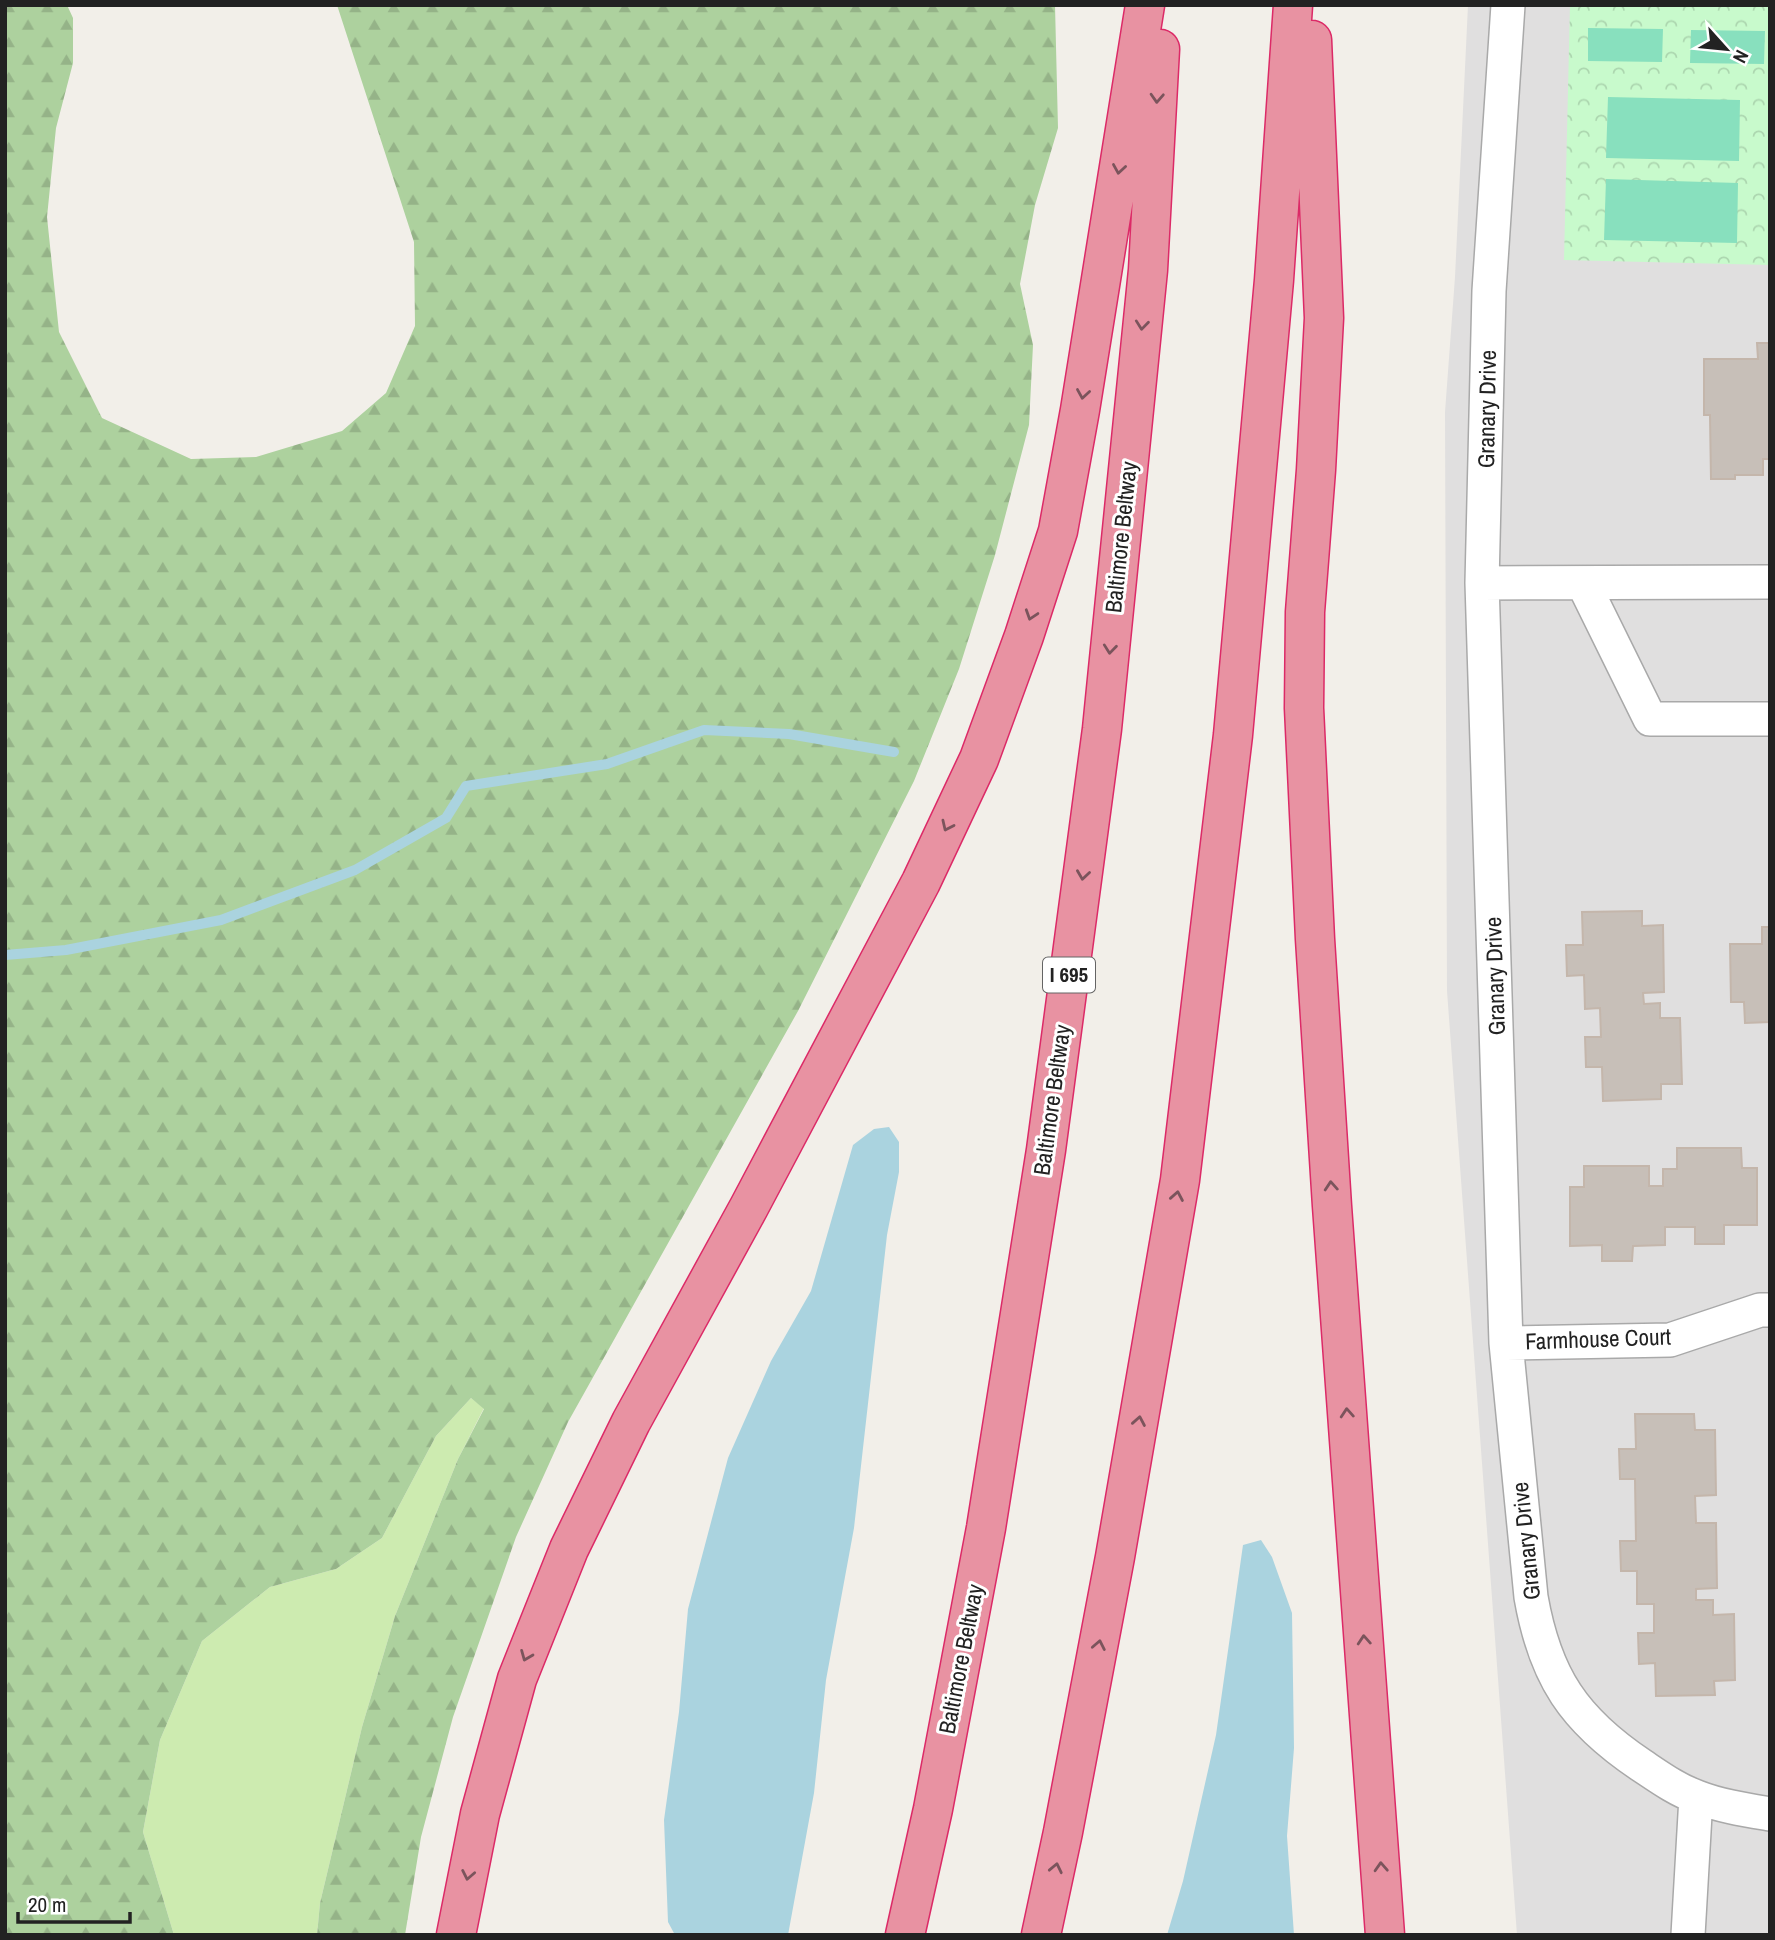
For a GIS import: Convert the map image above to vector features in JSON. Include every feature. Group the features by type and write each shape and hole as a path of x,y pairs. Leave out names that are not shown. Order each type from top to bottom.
{"highway":[{"path":"456,1935 480,1814 517,1679 569,1549 631,1422 749,1207 921,882 979,759 1024,636 1058,531 1145,5"},
{"name":"Baltimore Beltway","path":"905,1935 933,1809 986,1528 1054,1096 1102,729 1148,270 1162,5"},
{"path":"1041,1935 1112,1571 1180,1180 1233,735 1274,280 1293,5"},
{"path":"1310,5 1324,318 1306,612 1304,708 1332,1206 1385,1935"}],"street":[{"name":"Granary Drive","path":"1508,5 1489,291 1482,583 1506,1343 1531,1597 1536,1631 1548,1660 1570,1702 1601,1736 1665,1782 1696,1797 1770,1814"},
{"path":"1482,583 1770,582"},
{"path":"1583,583 1650,719 1770,719"},
{"name":"Farmhouse Court","path":"1506,1343 1670,1340 1760,1310 1770,1310"},
{"path":"1688,1935 1696,1797"}],"shaded area":[{"path":"1468,5 1770,5 1770,1935 1517,1935 1447,991 1445,412 1455,277"}],"green space":[{"path":"5,5 67,5 73,18 73,63 56,128 47,217 59,332 102,418 191,459 256,457 342,431 386,393 415,326 414,242 337,5 1055,5 1058,128 1035,205 1020,284 1033,345 1029,425 995,555 959,669 914,781 798,1011 568,1422 516,1537 453,1717 421,1837 405,1935 317,1935 320,1903 362,1727 395,1616 458,1459 484,1409 471,1398 436,1436 382,1538 336,1569 270,1587 202,1641 160,1740 143,1832 174,1935 5,1935"},
{"path":"1570,5 1770,5 1770,265 1564,260"},
{"path":"1588,28 1663,29 1662,62 1588,61"},
{"path":"1691,30 1765,31 1764,64 1690,63"},
{"path":"1608,97 1740,100 1739,161 1606,158"},
{"path":"1606,179 1738,183 1737,243 1604,240"},
{"path":"471,1398 484,1408 458,1459 395,1616 362,1727 320,1903 317,1935 174,1935 143,1832 160,1740 202,1641 270,1587 336,1569 382,1538 436,1436"}],"water":[{"path":"889,1127 899,1142 899,1172 887,1235 854,1528 826,1680 814,1793 788,1935 675,1935 668,1922 664,1820 679,1712 688,1609 728,1458 771,1361 811,1291 853,1145 874,1129"},
{"path":"1261,1540 1272,1557 1292,1613 1294,1748 1287,1836 1294,1935 1167,1935 1183,1881 1216,1735 1243,1545"}],"building":[{"path":"1757,343 1770,343 1770,459 1763,459 1763,475 1735,475 1735,479 1711,479 1710,415 1704,415 1704,359 1758,359"},
{"path":"1642,911 1642,926 1663,925 1664,992 1643,993 1644,1004 1660,1003 1660,1018 1680,1018 1682,1084 1661,1084 1661,1099 1603,1101 1602,1067 1586,1067 1585,1037 1601,1037 1600,1008 1585,1009 1584,975 1567,976 1566,945 1583,945 1582,912"},
{"path":"1762,927 1770,927 1770,1022 1745,1023 1744,1002 1731,1002 1730,944 1762,944"},
{"path":"1677,1148 1741,1148 1742,1168 1757,1168 1757,1225 1724,1225 1724,1244 1695,1244 1695,1227 1665,1227 1665,1245 1633,1246 1632,1261 1602,1261 1602,1245 1570,1246 1570,1187 1584,1187 1584,1166 1649,1166 1649,1186 1663,1186 1663,1169 1677,1169"},
{"path":"1635,1414 1694,1414 1695,1430 1715,1430 1716,1495 1695,1496 1696,1523 1716,1523 1717,1588 1696,1589 1696,1600 1713,1600 1713,1615 1734,1614 1735,1680 1714,1681 1715,1695 1656,1696 1655,1663 1639,1664 1638,1633 1654,1633 1654,1604 1637,1604 1637,1571 1621,1571 1620,1541 1636,1541 1635,1479 1620,1479 1619,1449 1636,1449"}],"waterway":[{"path":"5,955 66,950 221,920 355,870 446,818 466,786 607,764 704,730 789,734 894,752"}]}
